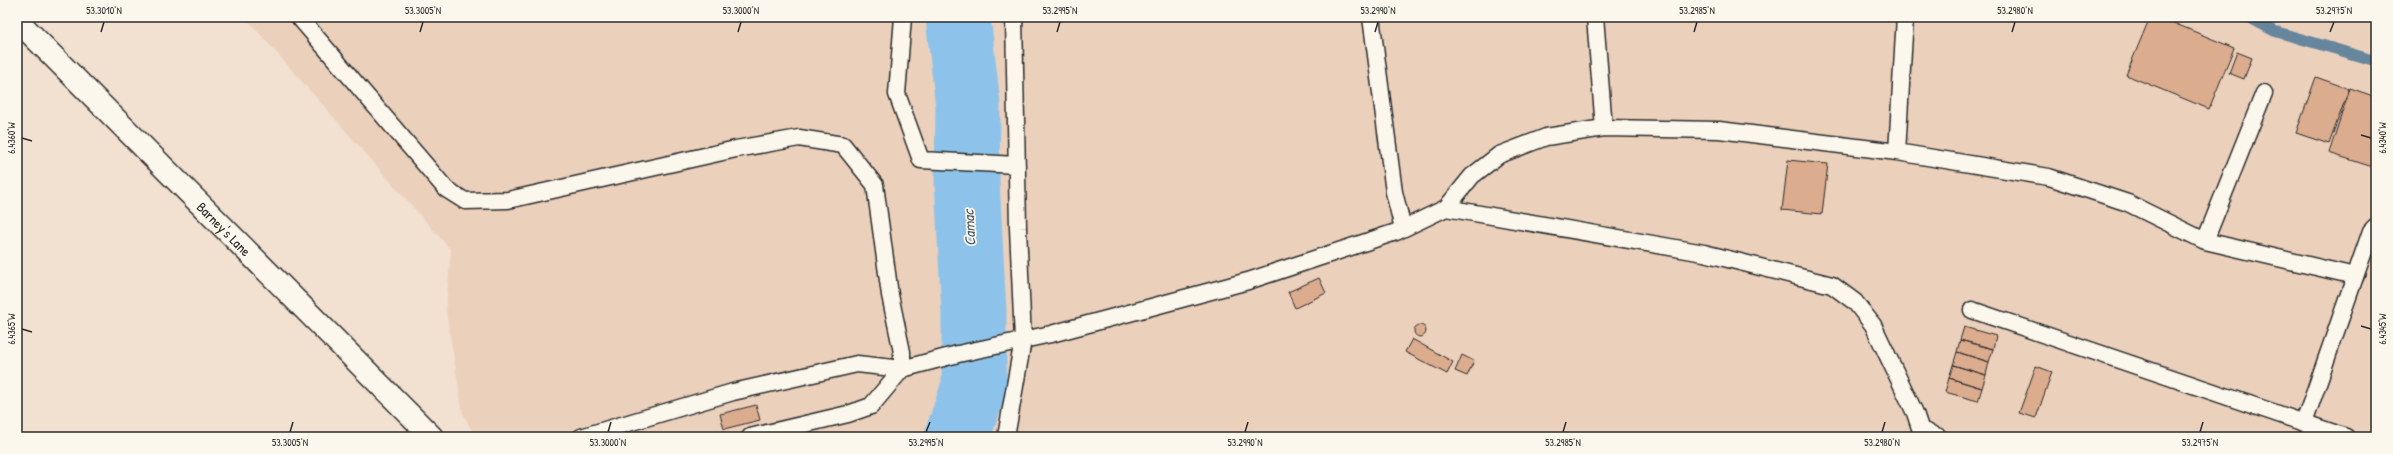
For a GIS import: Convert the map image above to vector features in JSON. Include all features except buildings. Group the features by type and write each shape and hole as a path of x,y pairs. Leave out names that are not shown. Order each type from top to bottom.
{"street":[{"name":"Barney's Lane","path":"17,20 432,437"}],"lane":[{"path":"299,17 446,189 465,201 508,200 736,149 799,138 843,145 875,185 890,296 902,352 902,369 871,406 791,432 750,437"},
{"path":"903,17 897,94 921,160 1017,165"},
{"path":"1006,437 1023,340 1014,17"},
{"path":"1370,17 1394,192 1403,228"},
{"path":"1595,17 1604,128"},
{"path":"1896,152 1905,17"},
{"path":"2205,240 2264,93"},
{"path":"581,437 733,392 857,364 902,369 983,348 1023,340 1248,281 1403,228 1446,208 1472,176 1499,155 1546,137 1604,128 1719,130 1896,152 2049,177 2128,203 2205,240 2355,276"},
{"path":"1446,208 1704,253 1832,285 1855,302 1873,325 1915,412 1922,434 1939,437"},
{"path":"2304,423 2371,231 2376,226"},
{"path":"1972,310 2346,437"}],"shaded area":[{"path":"245,17 2376,17 2376,437 475,437 463,413 446,310 451,250"}],"waterway":[{"name":"Camac","path":"957,437 974,387 974,313 967,181 968,106 958,17"},
{"path":"2248,17 2274,31 2376,61"}]}
